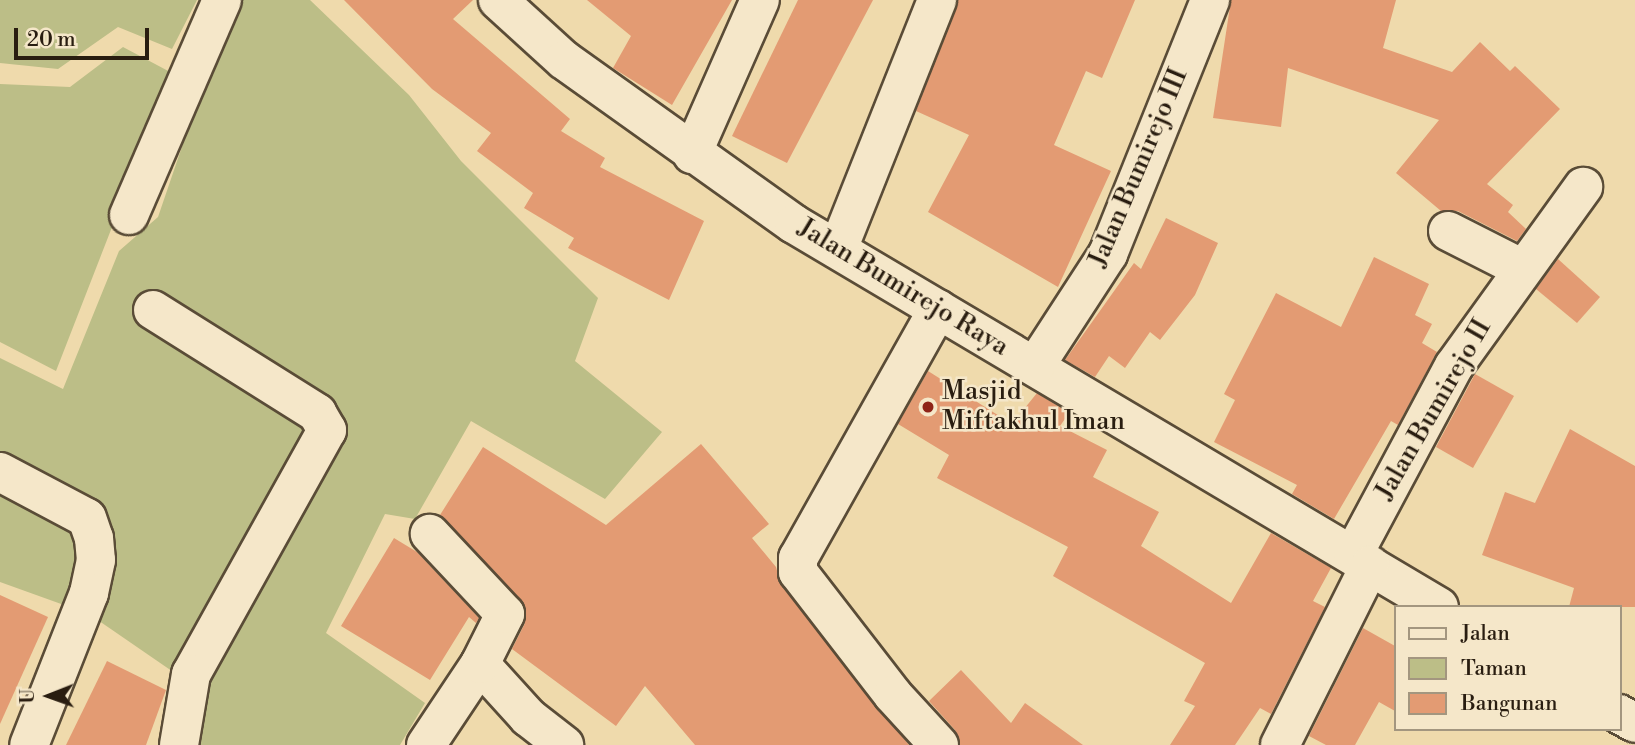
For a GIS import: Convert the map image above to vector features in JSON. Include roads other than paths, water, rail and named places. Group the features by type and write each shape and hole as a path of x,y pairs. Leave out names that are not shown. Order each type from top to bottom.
{"street":[{"path":"129,215 222,0"},
{"name":"Jalan Bumirejo Raya","path":"498,0 564,60 692,153 838,249 1436,605"},
{"path":"692,153 760,0"},
{"path":"838,249 937,0"},
{"name":"Jalan Bumirejo III","path":"1035,366 1108,254 1210,0"},
{"name":"Jalan Bumirejo II","path":"1280,745 1361,560 1454,366 1583,187"},
{"path":"1448,231 1523,269"},
{"path":"938,309 798,558 798,572 893,695 939,745"},
{"path":"153,310 317,413 327,430 191,674 179,745"},
{"path":"0,472 87,518 94,538 96,560 89,593 29,745"},
{"path":"426,745 480,664 505,614 430,534"},
{"path":"480,664 528,718 564,745"}],"place":[{"name":"Masjid Miftakhul Iman","path":"928,407"}]}
